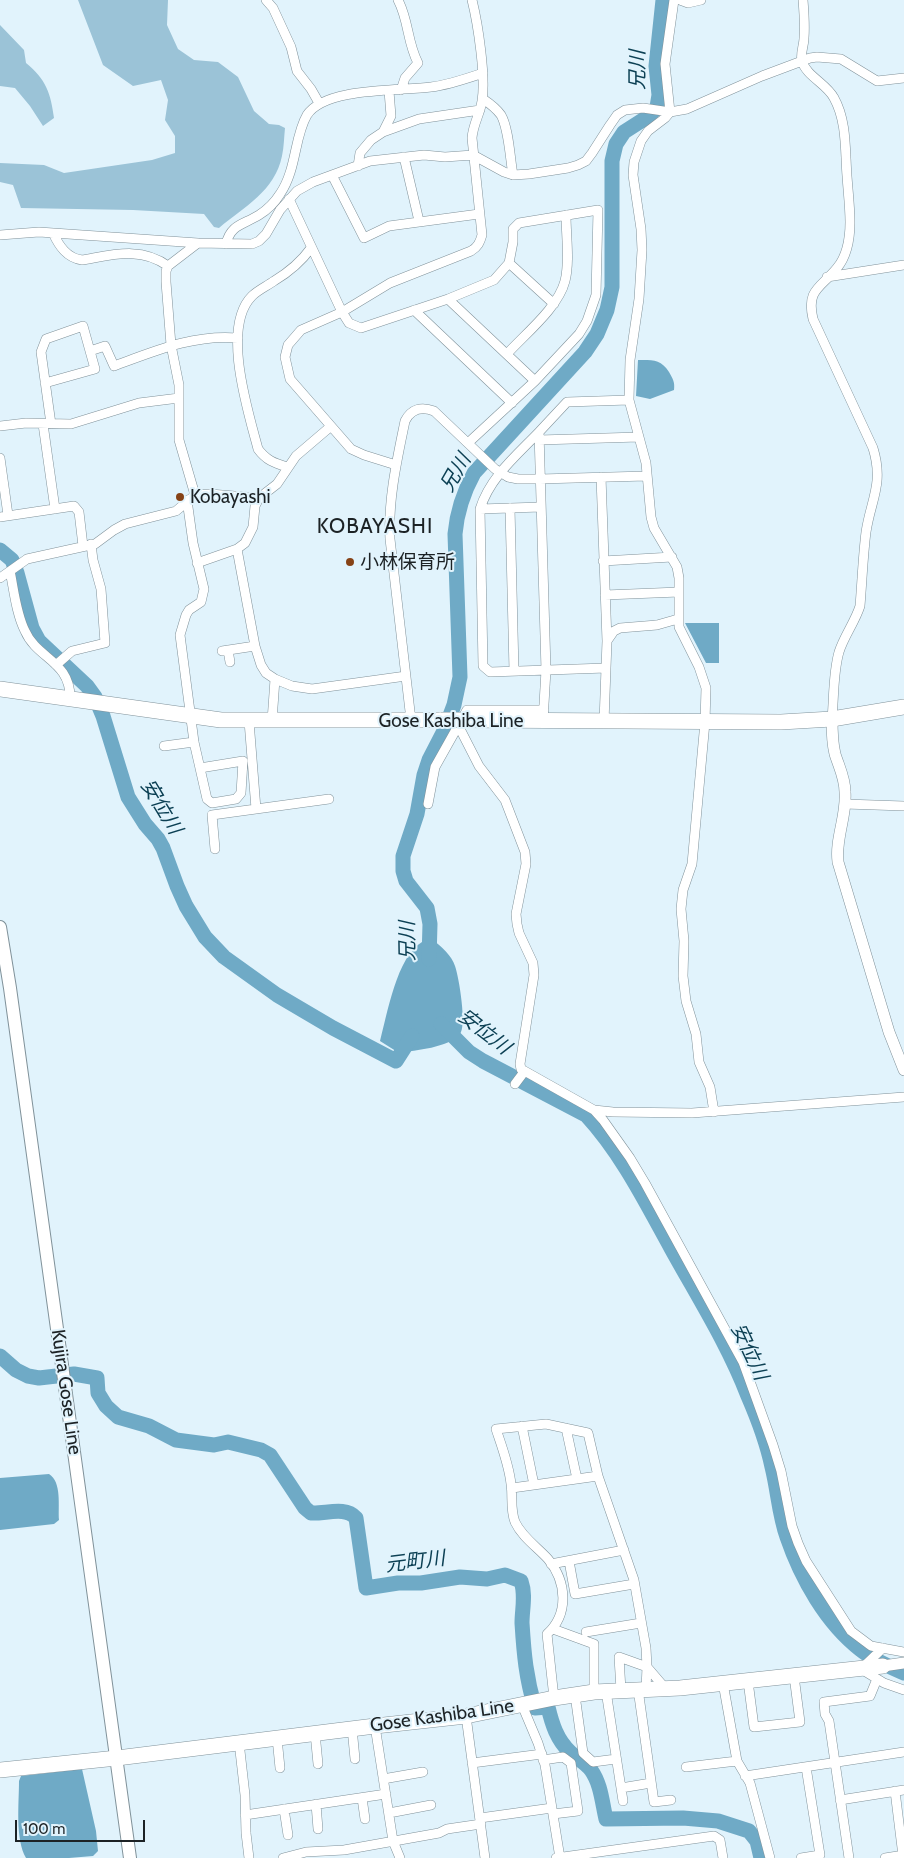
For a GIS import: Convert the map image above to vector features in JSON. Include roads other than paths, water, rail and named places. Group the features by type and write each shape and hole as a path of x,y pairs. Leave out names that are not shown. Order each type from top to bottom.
{"main road":[{"name":"Gose Kashiba Line","path":"0,689 191,717 249,721 441,720 463,722 544,716 604,722 753,723 832,719 904,707"},
{"name":"Kujira Gose Line","path":"0,927 58,1330 130,1858"},
{"name":"Gose Kashiba Line","path":"0,1770 117,1758 352,1728 466,1716 554,1698 607,1691 748,1681 794,1676 875,1662"}],"street":[{"path":"266,0 273,8 291,47 297,72 311,89 319,103"},
{"path":"398,0 404,13 412,52 418,64 405,78 400,90"},
{"path":"396,465 357,453 330,427 290,379 285,357 288,345 301,330 342,312 390,283 476,248 482,235 472,131 483,99 482,74 472,0"},
{"path":"674,0 665,64 667,112 665,118 648,131 638,146 634,162 633,174 642,250 639,300 630,360 629,400 646,463 651,517 654,528 677,567 679,592 678,619 682,635 706,688 705,722 692,864 683,890 681,909 684,941 682,966 686,1001 696,1034 699,1062 710,1087 714,1112"},
{"path":"680,0 688,3 701,0"},
{"path":"803,0 805,23 802,62 834,97 839,109 844,133 850,221 850,236 847,250 836,270 815,289 811,298 811,309 813,319 873,448 877,461 878,475 877,489 866,532 860,606 858,615 848,630 839,654 832,719 832,740 843,779 845,804 838,844 838,862 888,1032 904,1070"},
{"path":"0,235 53,233 198,243 252,244 259,241 266,234 289,199 306,186 332,175 382,159 473,154 504,172 513,175 529,174 578,165 586,161 617,115 625,110 643,108 667,112 687,109 690,106 711,100 762,76 817,57 833,58 848,62 878,81 904,78"},
{"path":"226,244 231,231 259,215 279,196 291,172 306,116 319,103 358,93 443,85 482,74"},
{"path":"383,132 390,116 389,90"},
{"path":"483,99 501,116 513,175"},
{"path":"358,166 360,153 371,140 383,132 419,119 480,110"},
{"path":"404,157 419,221"},
{"path":"332,175 364,238 389,226 479,214"},
{"path":"289,199 342,312 349,323 361,328 487,284 500,275 509,263 513,242 513,229 519,223 598,210 596,294 590,315 579,334 535,381 468,443"},
{"path":"507,354 554,304 562,290 566,275 566,215"},
{"path":"53,233 62,248 74,259 82,260 129,252 152,256 168,266"},
{"path":"198,243 168,266 166,272 172,345 178,374 179,440 191,497 197,562 202,581 203,596 201,602 189,610 186,615 180,635 194,742 207,799 212,803 236,799 241,793 243,761 200,768"},
{"path":"287,467 270,462 258,449 240,378 238,338 242,312 246,302 254,294 294,268 311,248"},
{"path":"509,263 554,304"},
{"path":"827,277 904,265"},
{"path":"448,299 535,381"},
{"path":"414,310 512,403"},
{"path":"45,383 95,369 84,326 46,338 41,352 54,509"},
{"path":"90,351 105,346 114,366 189,340 206,337 238,338"},
{"path":"0,426 26,423 71,424 139,403 179,398"},
{"path":"606,668 490,672 483,666 480,509 484,495 497,471 539,436 567,402 629,400"},
{"path":"411,720 389,516 396,465 405,421 408,415 414,410 426,408 434,411 497,471 518,480 646,476"},
{"path":"197,562 237,549 245,543 253,527 255,506 259,498 277,484 296,456 330,427"},
{"path":"539,436 639,437"},
{"path":"539,436 546,670 544,716"},
{"path":"0,458 4,516 74,506 79,512 101,589 105,643 81,648 60,661"},
{"path":"601,477 607,641 604,722"},
{"path":"0,578 19,564 38,556 87,545 125,524 176,511 191,497 210,494 259,498"},
{"path":"480,509 541,507"},
{"path":"510,508 514,672"},
{"path":"237,549 254,646 266,673 292,686 312,689 406,676"},
{"path":"603,561 672,557"},
{"path":"10,571 25,631 32,641 60,661 68,679 70,699"},
{"path":"605,595 679,592"},
{"path":"607,641 614,631 620,628 657,625 678,619"},
{"path":"230,662 225,651 254,646"},
{"path":"272,721 275,679"},
{"path":"249,721 256,809"},
{"path":"428,804 435,767 463,722"},
{"path":"463,722 479,766 505,800 525,852 526,864 516,914 519,933 533,963 534,975 520,1064 524,1072 594,1110 630,1158 742,1362 773,1445 781,1471 792,1526 806,1561 851,1631 866,1643 875,1662 904,1690"},
{"path":"164,746 194,742"},
{"path":"215,849 212,815 328,798"},
{"path":"845,804 904,806"},
{"path":"515,1084 524,1072"},
{"path":"594,1110 668,1114 904,1097"},
{"path":"554,1698 547,1634 558,1622 562,1612 563,1602 559,1579 551,1564 515,1522 512,1512 512,1488 496,1429 546,1424 588,1433 598,1476 634,1584 641,1623 647,1667 642,1689 654,1802 671,1800"},
{"path":"522,1426 534,1485"},
{"path":"566,1428 577,1479"},
{"path":"512,1488 598,1476"},
{"path":"551,1564 624,1550"},
{"path":"569,1561 575,1594 634,1584"},
{"path":"586,1632 641,1623"},
{"path":"553,1629 594,1644 607,1691 623,1801"},
{"path":"875,1662 904,1652"},
{"path":"607,1691 619,1657 647,1667 665,1688"},
{"path":"875,1662 904,1663"},
{"path":"848,1858 824,1702 870,1696 875,1662"},
{"path":"748,1681 754,1727 800,1722 794,1676"},
{"path":"723,1683 737,1761 753,1790 770,1858"},
{"path":"575,1695 583,1753 593,1762 616,1759"},
{"path":"530,1703 542,1757 559,1858 714,1836 720,1840 723,1858"},
{"path":"466,1716 485,1858"},
{"path":"375,1726 393,1841 400,1858"},
{"path":"352,1728 356,1759"},
{"path":"315,1733 318,1764"},
{"path":"277,1738 280,1768"},
{"path":"239,1742 249,1858"},
{"path":"745,1776 904,1752"},
{"path":"283,1858 306,1852 344,1850 439,1833 480,1821 552,1811 578,1811 572,1763 564,1757 542,1757 472,1764"},
{"path":"691,1763 737,1761"},
{"path":"801,1858 820,1855 806,1767"},
{"path":"384,1779 423,1772"},
{"path":"621,1788 651,1783"},
{"path":"840,1800 899,1791 904,1856 885,1858"},
{"path":"245,1815 386,1794"},
{"path":"362,1798 365,1819"},
{"path":"316,1804 318,1830"},
{"path":"389,1813 431,1804"},
{"path":"284,1809 288,1836"}],"waterway":[{"name":"兄川","path":"429,959 430,924 427,908 406,881 403,871 403,856 417,814 424,775 454,705 460,677 455,534 459,510 474,473 585,352 597,334 607,310 612,287 612,161 616,144 624,132 649,116 657,107 659,95 656,66 663,0"},
{"name":"安位川","path":"0,550 12,560 32,628 39,641 87,686 95,697 103,716 128,797 163,848 186,906 205,937 224,957 277,995 333,1028 396,1061 412,1036"},
{"name":"安位川","path":"441,1024 469,1052 483,1061 586,1115 611,1146 643,1196 712,1321 740,1377 768,1449 787,1537 807,1584 826,1613 848,1639 871,1657 904,1673"},
{"name":"元町川","path":"0,1356 16,1370 28,1376 39,1378 74,1374 97,1378 98,1393 106,1406 118,1417 149,1426 176,1440 214,1445 228,1442 261,1450 270,1455 305,1508 311,1513 341,1511 352,1514 356,1518 366,1588 460,1577 487,1579 505,1575 521,1581 525,1656 529,1686 535,1708 548,1707 558,1737 570,1752 591,1770 599,1787 606,1819 683,1818 718,1821 749,1831 757,1841 761,1858"}],"place":[{"name":"Kobayashi","path":"180,497"},
{"name":"小林保育所","path":"350,562"}],"district":[{"name":"KOBAYASHI","path":"375,527"}]}
